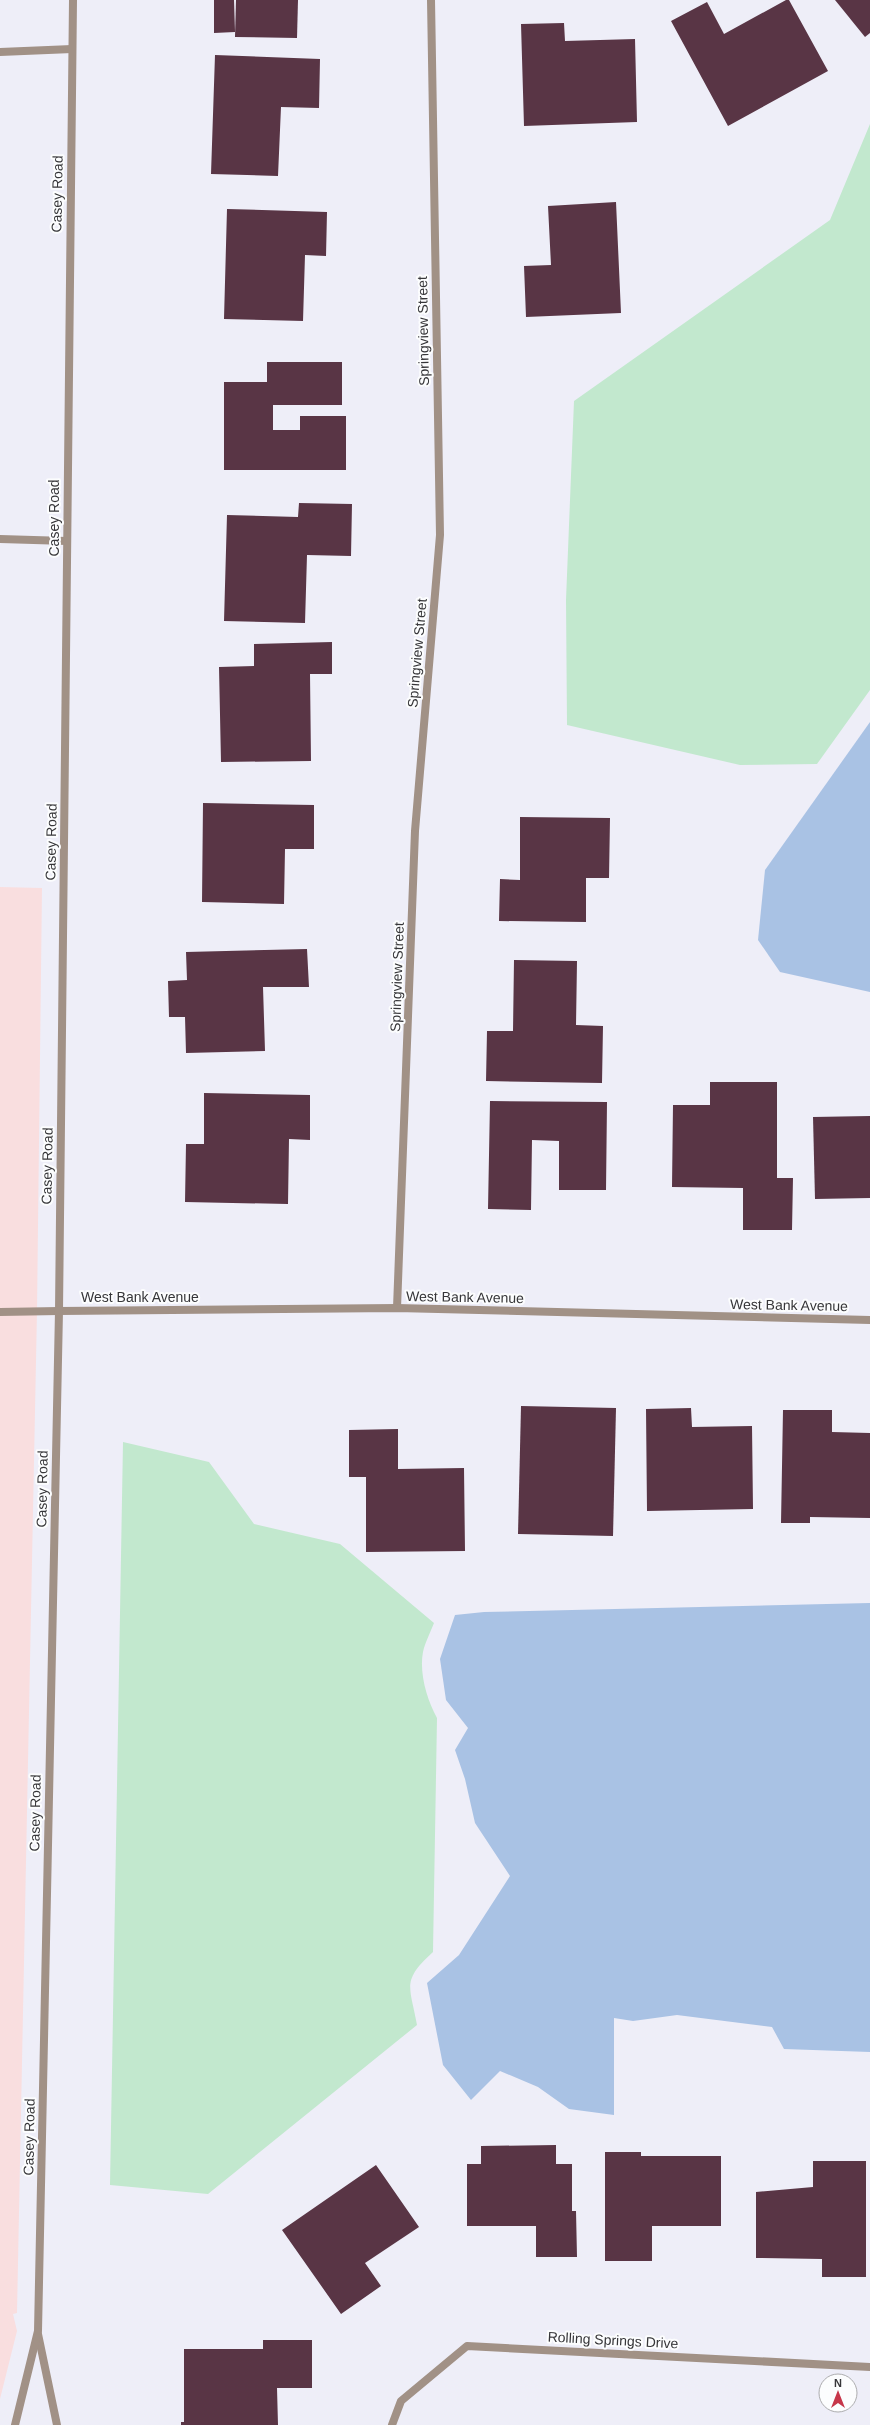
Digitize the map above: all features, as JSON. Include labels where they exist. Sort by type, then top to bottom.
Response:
[{"type":"street","name":"Casey Road","points":[[57,2425],[38,2331],[58,1311],[72,0]]},
{"type":"street","name":"Springview Street","points":[[397,1308],[415,831],[440,535],[431,0]]},
{"type":"street","points":[[0,52],[72,49]]},
{"type":"street","points":[[0,539],[67,541]]},
{"type":"street","name":"West Bank Avenue","points":[[0,1312],[397,1308],[870,1320]]},
{"type":"street","name":"Casey Road","points":[[15,2425],[38,2331]]},
{"type":"street","name":"Rolling Springs Drive","points":[[392,2425],[400,2401],[467,2346],[870,2367]]},
{"type":"shaded area","points":[[0,887],[42,888],[37,1311],[17,2313],[13,2314],[17,2331],[0,2399]]},
{"type":"green space","points":[[870,124],[870,690],[817,764],[740,765],[567,725],[566,600],[574,401],[830,220]]},
{"type":"green space","points":[[123,1442],[209,1462],[254,1524],[340,1544],[434,1623],[425,1645],[422,1660],[423,1677],[427,1695],[437,1718],[433,1952],[416,1970],[410,1985],[417,2025],[208,2194],[110,2185]]},
{"type":"water","points":[[870,722],[870,992],[780,972],[758,940],[765,870]]},
{"type":"water","points":[[870,1603],[870,2052],[784,2049],[772,2027],[677,2015],[633,2021],[614,2018],[614,2115],[569,2109],[538,2087],[500,2071],[471,2100],[443,2065],[427,1983],[459,1955],[510,1876],[475,1823],[465,1779],[455,1750],[468,1728],[446,1700],[440,1659],[455,1615],[484,1612]]},
{"type":"building","points":[[214,0],[234,0],[235,32],[214,33]]},
{"type":"building","points":[[236,0],[298,0],[297,38],[235,37]]},
{"type":"building","points":[[786,0],[789,0],[828,71],[728,126],[671,21],[707,2],[724,34]]},
{"type":"building","points":[[835,0],[870,0],[870,33],[865,37]]},
{"type":"building","points":[[564,23],[565,41],[635,39],[637,122],[524,126],[521,24]]},
{"type":"building","points":[[215,55],[320,59],[319,108],[281,107],[278,176],[211,174]]},
{"type":"building","points":[[616,202],[621,313],[526,317],[524,266],[551,265],[548,206]]},
{"type":"building","points":[[227,209],[327,212],[326,256],[305,255],[303,321],[224,319]]},
{"type":"building","points":[[267,362],[342,362],[342,405],[273,405],[273,430],[300,430],[300,416],[346,416],[346,470],[224,470],[224,382],[267,382]]},
{"type":"building","points":[[299,503],[352,504],[351,556],[307,555],[305,623],[224,621],[227,515],[298,517]]},
{"type":"building","points":[[332,642],[332,674],[310,674],[311,761],[221,762],[219,667],[254,666],[254,644]]},
{"type":"building","points":[[203,803],[314,805],[314,849],[285,849],[284,904],[202,902]]},
{"type":"building","points":[[520,817],[610,818],[609,878],[586,878],[586,922],[499,921],[500,879],[520,880]]},
{"type":"building","points":[[307,949],[309,987],[263,987],[265,1051],[186,1053],[185,1017],[169,1017],[168,981],[187,980],[186,952]]},
{"type":"building","points":[[514,960],[577,961],[576,1025],[603,1026],[602,1083],[486,1081],[487,1031],[513,1031]]},
{"type":"building","points":[[710,1082],[777,1082],[777,1178],[793,1178],[792,1230],[743,1230],[743,1188],[672,1187],[673,1105],[710,1105]]},
{"type":"building","points":[[204,1093],[310,1095],[310,1140],[289,1139],[288,1204],[185,1202],[186,1144],[204,1144]]},
{"type":"building","points":[[490,1101],[607,1102],[606,1190],[559,1190],[559,1141],[532,1140],[531,1210],[488,1209]]},
{"type":"building","points":[[870,1116],[870,1198],[815,1199],[813,1117]]},
{"type":"building","points":[[521,1406],[616,1408],[613,1536],[518,1534]]},
{"type":"building","points":[[691,1408],[692,1427],[752,1426],[753,1509],[647,1511],[646,1409]]},
{"type":"building","points":[[783,1410],[832,1410],[832,1432],[870,1433],[870,1518],[810,1517],[810,1523],[781,1523]]},
{"type":"building","points":[[398,1429],[398,1469],[464,1468],[465,1551],[366,1552],[366,1477],[349,1477],[349,1430]]},
{"type":"building","points":[[556,2145],[556,2164],[572,2164],[572,2211],[576,2211],[577,2257],[536,2257],[536,2226],[467,2226],[467,2164],[481,2164],[481,2146]]},
{"type":"building","points":[[605,2152],[641,2152],[641,2156],[721,2156],[721,2226],[652,2226],[652,2261],[605,2261]]},
{"type":"building","points":[[813,2161],[866,2161],[866,2277],[822,2277],[822,2259],[756,2258],[756,2192],[813,2187]]},
{"type":"building","points":[[376,2165],[419,2227],[365,2263],[381,2286],[341,2314],[282,2230]]},
{"type":"building","points":[[263,2340],[312,2340],[312,2388],[277,2388],[278,2425],[181,2425],[181,2422],[184,2422],[184,2349],[263,2349]]}]
